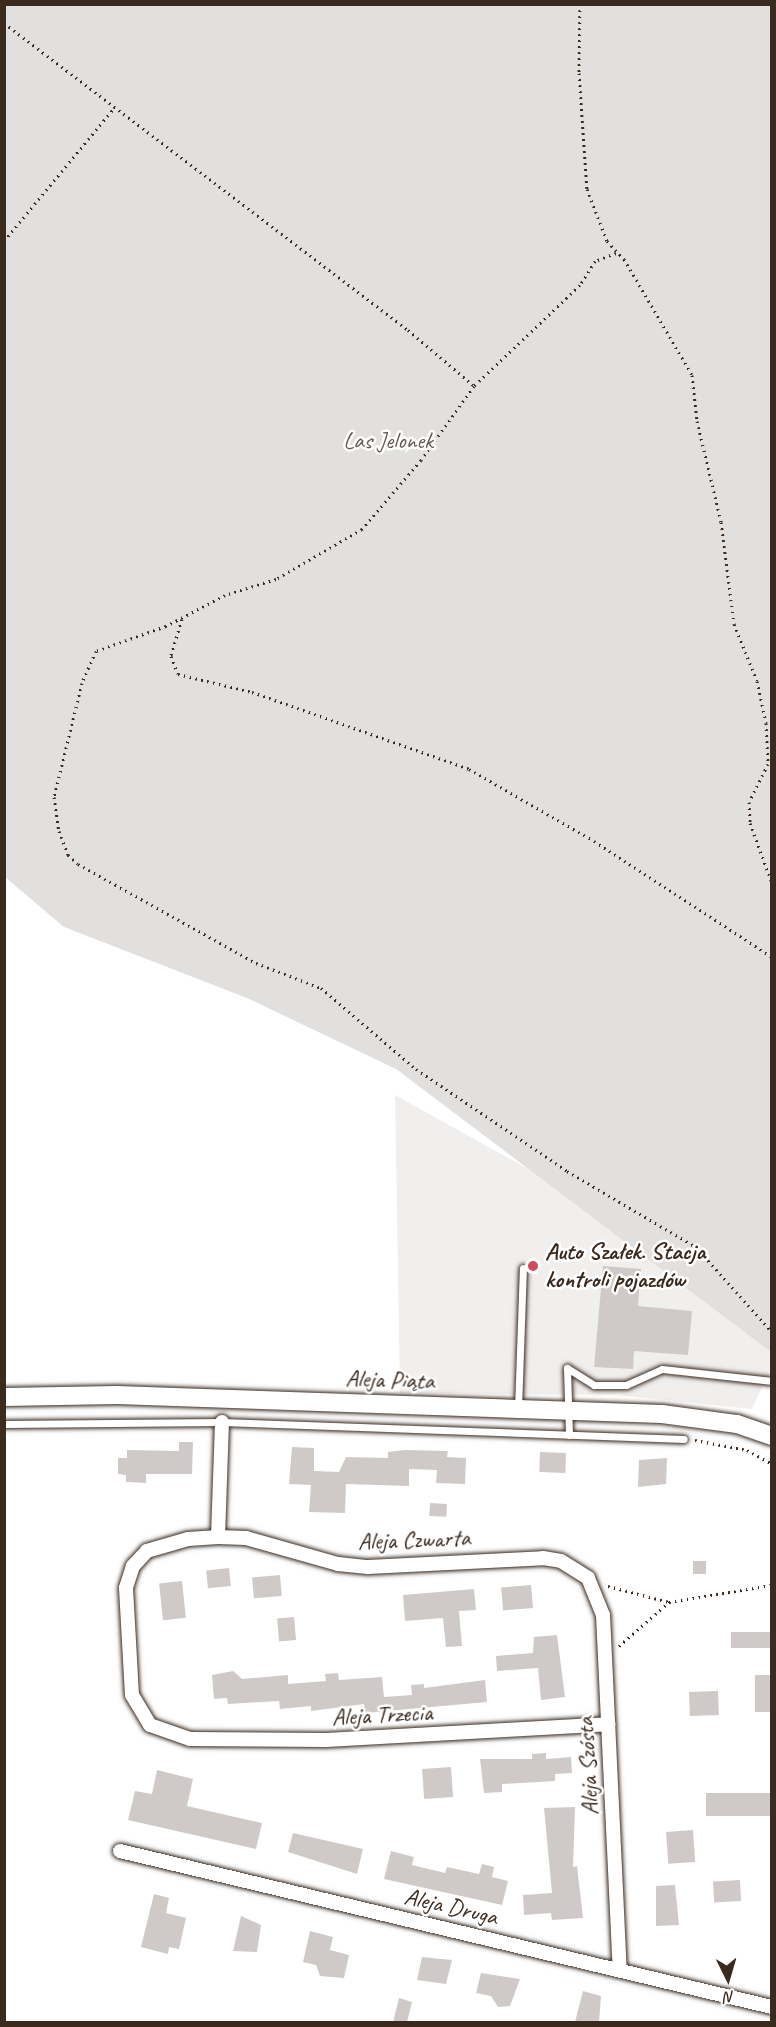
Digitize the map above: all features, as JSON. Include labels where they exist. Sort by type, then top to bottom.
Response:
[{"type":"street","name":"Aleja Piąta","points":[[4,1397],[117,1395],[662,1414],[737,1424],[771,1436]]},
{"type":"street","points":[[218,1537],[222,1422]]},
{"type":"street","name":"Aleja Czwarta","points":[[157,1731],[142,1715],[132,1695],[125,1600],[128,1577],[147,1551],[188,1539],[218,1537],[254,1540],[352,1566],[543,1558],[578,1569]]},
{"type":"street","name":"Aleja Szósta","points":[[578,1569],[601,1601],[606,1656],[620,1970]]},
{"type":"street","name":"Aleja Trzecia","points":[[157,1731],[190,1739],[326,1740],[609,1724]]},
{"type":"street","name":"Aleja Druga","points":[[120,1851],[771,2007]]},
{"type":"lane","points":[[518,1409],[523,1268]]},
{"type":"lane","points":[[569,1435],[567,1368],[594,1385],[627,1385],[662,1369],[771,1381]]},
{"type":"lane","points":[[4,1424],[222,1422],[684,1439]]},
{"type":"path","points":[[580,4],[579,73],[587,189],[595,219],[685,357],[692,375],[697,421],[721,522],[734,624],[757,681],[766,723],[768,764],[749,802],[750,824],[771,883]]},
{"type":"path","points":[[4,23],[408,330],[474,386]]},
{"type":"path","points":[[4,241],[115,107]]},
{"type":"path","points":[[616,254],[595,261],[580,285],[474,386],[421,460],[362,528],[276,579],[225,595],[183,617],[96,651],[89,660],[54,797],[68,855],[256,963],[321,988],[416,1069],[558,1165],[696,1247],[771,1332]]},
{"type":"path","points":[[183,617],[171,656],[178,674],[252,692],[469,769],[594,841],[771,957]]},
{"type":"path","points":[[684,1439],[747,1450],[771,1464]]},
{"type":"path","points":[[603,1585],[669,1602],[771,1585]]},
{"type":"path","points":[[606,1656],[646,1627],[669,1602]]},
{"type":"shaded area","name":"Auto Szałek. Stacja kontroli pojazdów","points":[[395,1095],[566,1190],[771,1341],[771,1368],[752,1409],[617,1395],[400,1393]]},
{"type":"green space","name":"Las Jelonek","points":[[4,5],[771,5],[771,1352],[396,1069],[247,998],[64,927],[5,877]]},
{"type":"building","points":[[603,1266],[641,1269],[638,1306],[692,1311],[688,1355],[634,1351],[633,1369],[594,1367]]},
{"type":"building","points":[[179,1442],[193,1442],[192,1474],[146,1474],[146,1483],[126,1482],[126,1475],[118,1474],[118,1458],[127,1458],[127,1450],[179,1451]]},
{"type":"building","points":[[292,1447],[314,1448],[314,1471],[339,1472],[346,1457],[388,1458],[388,1452],[405,1450],[448,1451],[447,1457],[466,1458],[465,1484],[436,1483],[437,1470],[409,1469],[409,1486],[346,1484],[345,1513],[309,1512],[311,1485],[289,1484]]},
{"type":"building","points":[[540,1452],[566,1453],[565,1473],[539,1472]]},
{"type":"building","points":[[667,1458],[666,1484],[638,1487],[639,1460]]},
{"type":"building","points":[[430,1503],[447,1504],[446,1517],[429,1516]]},
{"type":"building","points":[[693,1561],[706,1561],[706,1574],[693,1574]]},
{"type":"building","points":[[229,1568],[231,1586],[208,1588],[206,1570]]},
{"type":"building","points":[[280,1575],[282,1596],[254,1598],[252,1577]]},
{"type":"building","points":[[182,1581],[186,1618],[163,1620],[159,1583]]},
{"type":"building","points":[[531,1585],[533,1608],[503,1611],[501,1588]]},
{"type":"building","points":[[474,1589],[476,1610],[459,1611],[462,1646],[446,1647],[443,1618],[405,1621],[403,1595]]},
{"type":"building","points":[[294,1617],[296,1640],[279,1641],[277,1618]]},
{"type":"building","points":[[731,1632],[771,1632],[771,1648],[731,1648]]},
{"type":"building","points":[[557,1635],[565,1697],[541,1700],[538,1668],[497,1671],[496,1656],[533,1653],[534,1637]]},
{"type":"building","points":[[233,1671],[242,1679],[288,1675],[288,1684],[326,1681],[325,1674],[338,1673],[339,1680],[382,1677],[384,1697],[412,1695],[411,1685],[424,1684],[424,1688],[485,1680],[487,1702],[365,1713],[364,1704],[311,1711],[311,1706],[280,1709],[279,1701],[228,1704],[227,1698],[214,1699],[212,1675]]},
{"type":"building","points":[[755,1675],[771,1675],[771,1712],[755,1712]]},
{"type":"building","points":[[718,1691],[719,1715],[690,1716],[689,1692]]},
{"type":"building","points":[[546,1753],[546,1759],[571,1757],[572,1773],[555,1774],[555,1781],[502,1784],[502,1792],[484,1793],[480,1759],[532,1759],[532,1754]]},
{"type":"building","points":[[451,1767],[453,1797],[424,1799],[422,1769]]},
{"type":"building","points":[[157,1770],[193,1779],[187,1806],[262,1823],[256,1849],[128,1820],[135,1791],[152,1794]]},
{"type":"building","points":[[706,1793],[771,1793],[771,1816],[706,1816]]},
{"type":"building","points":[[575,1807],[573,1867],[577,1866],[583,1918],[552,1920],[551,1913],[524,1915],[523,1895],[552,1893],[544,1808]]},
{"type":"building","points":[[693,1830],[695,1862],[668,1864],[666,1832]]},
{"type":"building","points":[[293,1833],[363,1849],[357,1874],[288,1852]]},
{"type":"building","points":[[391,1851],[414,1857],[412,1865],[445,1873],[447,1867],[479,1874],[482,1864],[494,1867],[492,1877],[508,1881],[502,1905],[384,1879]]},
{"type":"building","points":[[740,1880],[741,1901],[714,1902],[713,1881]]},
{"type":"building","points":[[675,1885],[679,1925],[656,1926],[656,1886]]},
{"type":"building","points":[[154,1894],[169,1898],[166,1913],[186,1918],[179,1949],[169,1947],[168,1954],[141,1947]]},
{"type":"building","points":[[241,1916],[261,1925],[257,1952],[233,1951]]},
{"type":"building","points":[[310,1931],[333,1937],[330,1950],[349,1955],[344,1978],[320,1976],[316,1965],[303,1962]]},
{"type":"building","points":[[422,1957],[452,1960],[446,1984],[417,1980]]},
{"type":"building","points":[[481,1973],[520,1979],[510,2006],[498,2007],[491,1996],[476,1993]]},
{"type":"building","points":[[583,1991],[601,1996],[599,2022],[575,2022]]},
{"type":"building","points":[[399,1998],[412,2002],[407,2022],[393,2022]]},
{"type":"place","name":"Auto Szałek. Stacja kontroli pojazdów","points":[[533,1266]]}]
